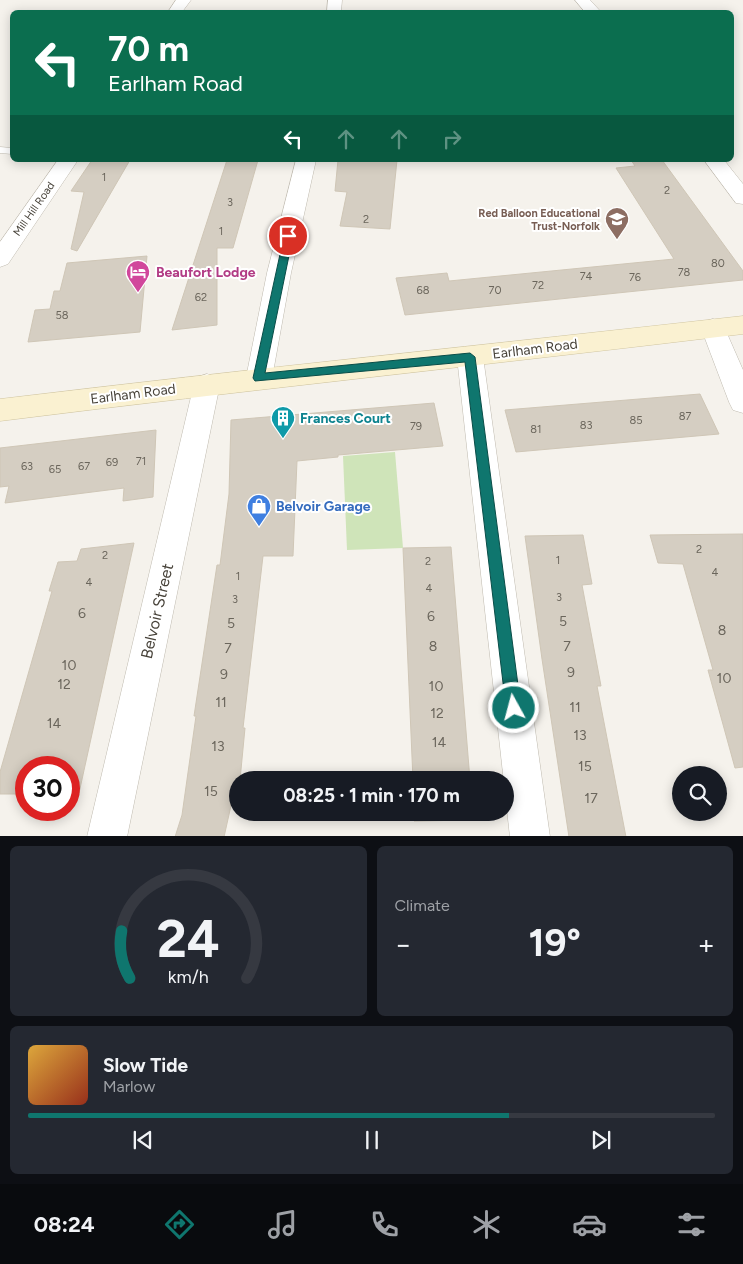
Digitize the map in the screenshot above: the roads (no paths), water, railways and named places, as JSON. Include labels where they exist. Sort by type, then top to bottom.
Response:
[{"type":"main road","name":"Earlham Road","points":[[0,410],[259,378],[470,357],[743,325]]},
{"type":"street","points":[[582,0],[591,10]]},
{"type":"street","name":"Mill Hill Road","points":[[0,259],[67,162]]},
{"type":"street","points":[[259,378],[279,273],[306,162]]},
{"type":"street","points":[[716,162],[743,198]]},
{"type":"street","points":[[713,328],[743,402]]},
{"type":"street","points":[[470,357],[530,836]]},
{"type":"street","name":"Belvoir Street","points":[[107,836],[207,384]]},
{"type":"place","name":"Red Balloon Educational Trust-Norfolk","points":[[617,240]]},
{"type":"place","name":"Beaufort Lodge","points":[[138,293]]},
{"type":"place","name":"Frances Court","points":[[283,439]]},
{"type":"place","name":"Belvoir Garage","points":[[259,527]]}]
